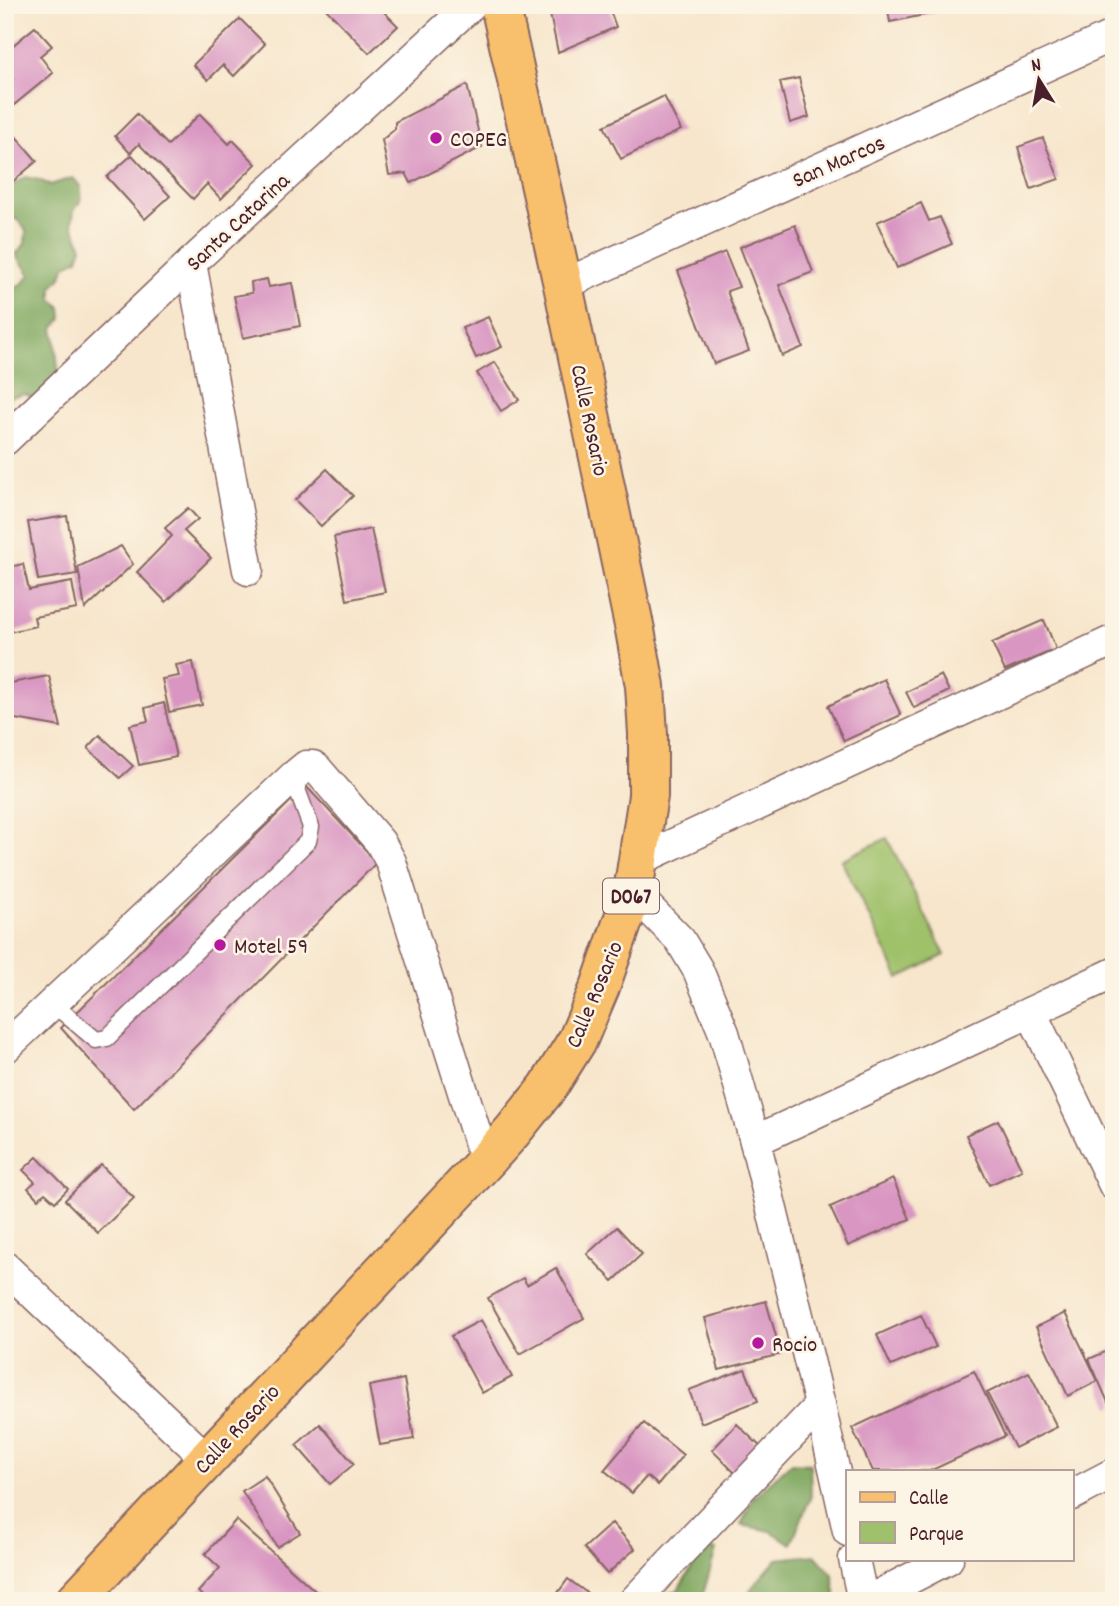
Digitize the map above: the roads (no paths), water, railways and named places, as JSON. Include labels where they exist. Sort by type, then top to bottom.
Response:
[{"type":"main road","name":"Calle Rosario","points":[[75,1601],[485,1162],[548,1087],[578,1039],[600,987],[636,876],[648,796],[649,734],[645,686],[563,285],[500,5]]},
{"type":"street","name":"Santa Catarina","points":[[5,440],[191,263],[471,5]]},
{"type":"street","name":"San Marcos","points":[[563,285],[1114,35]]},
{"type":"street","points":[[191,263],[248,570]]},
{"type":"street","points":[[846,1522],[755,1141],[724,1032],[698,970],[636,876],[1114,640]]},
{"type":"street","points":[[5,1048],[295,775],[306,766],[313,766],[380,842],[391,862],[485,1162]]},
{"type":"street","points":[[755,1141],[1114,973]]},
{"type":"street","points":[[1031,1012],[1114,1185]]},
{"type":"street","points":[[5,1267],[207,1459]]},
{"type":"street","points":[[634,1601],[820,1405]]},
{"type":"street","points":[[1074,1494],[1114,1473]]},
{"type":"street","points":[[854,1560],[865,1601],[946,1560]]},
{"type":"lane","points":[[52,1003],[96,1040],[107,1038],[309,841],[311,827],[298,792],[295,775]]},
{"type":"place","name":"COPEG","points":[[436,138]]},
{"type":"place","name":"Motel 59","points":[[220,945]]},
{"type":"place","name":"Rocio","points":[[758,1343]]}]
